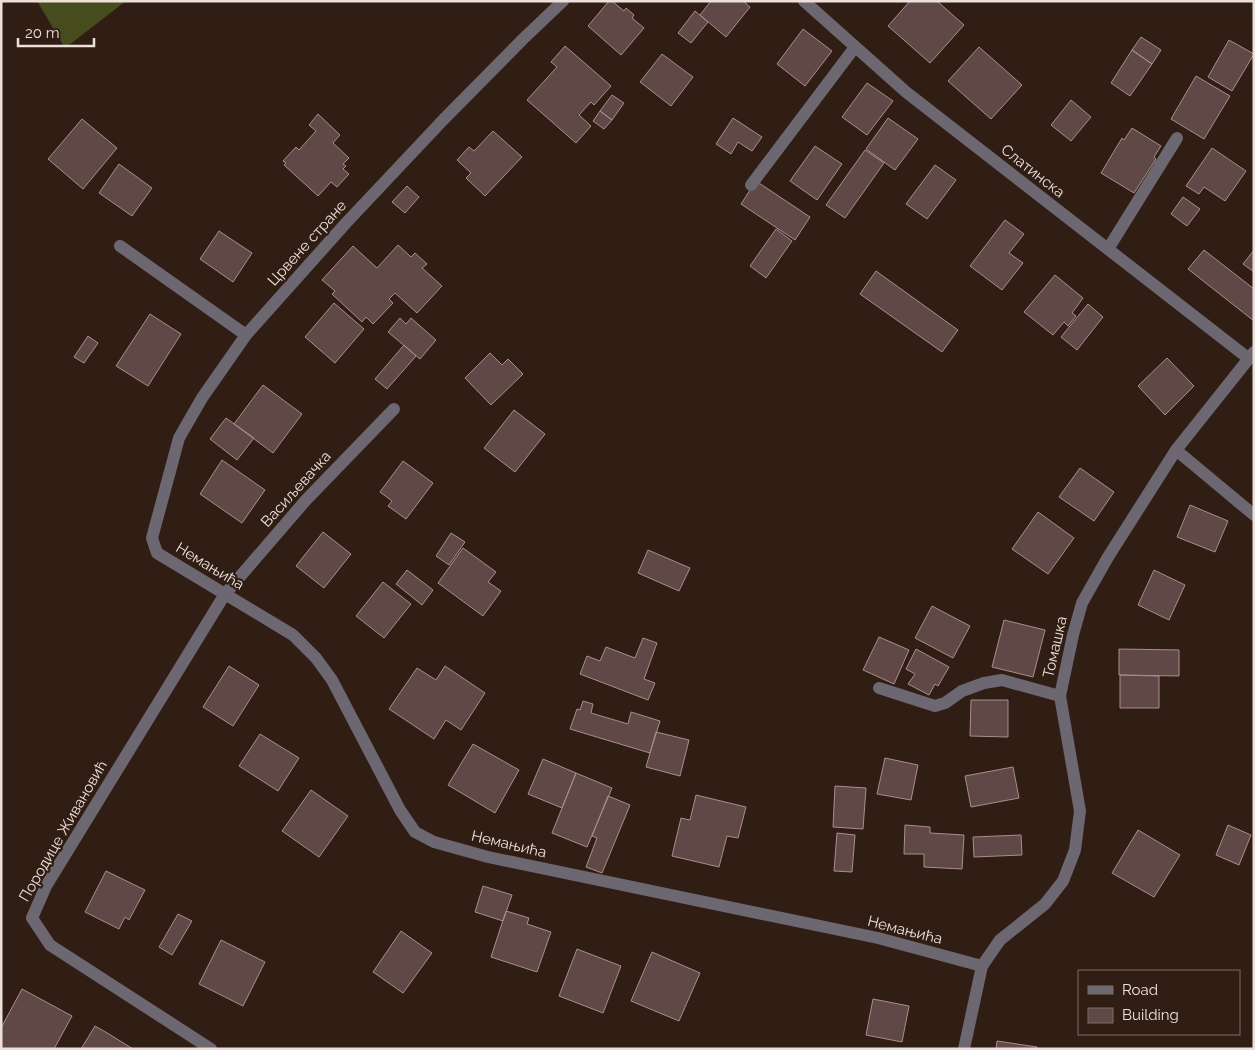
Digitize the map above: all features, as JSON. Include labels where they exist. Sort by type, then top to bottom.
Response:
[{"type":"street","name":"Црвене стране","points":[[157,553],[152,538],[179,438],[202,398],[246,335],[346,223],[444,119],[563,1]]},
{"type":"street","name":"Слатинска","points":[[804,1],[906,92],[1108,249],[1251,355]]},
{"type":"street","points":[[751,185],[855,47]]},
{"type":"street","points":[[1108,249],[1177,138]]},
{"type":"street","points":[[120,246],[246,335]]},
{"type":"street","name":"Томашка","points":[[982,966],[1000,940],[1045,904],[1063,881],[1075,850],[1080,811],[1060,696],[1082,603],[1108,557],[1176,450],[1251,355]]},
{"type":"street","name":"Васиљевачка","points":[[224,594],[306,500],[394,409]]},
{"type":"street","points":[[1176,450],[1254,515]]},
{"type":"street","name":"Немањића","points":[[157,553],[293,634],[316,658],[332,680],[400,810],[415,832],[434,842],[488,857],[878,938],[982,966]]},
{"type":"street","name":"Породице Живановић","points":[[211,1049],[50,945],[32,918],[46,886],[224,594]]},
{"type":"street","points":[[879,688],[935,706],[945,703],[962,691],[1002,680],[1060,696]]},
{"type":"street","points":[[964,1049],[982,966]]},
{"type":"green space","points":[[37,1],[126,1],[65,48]]},
{"type":"building","points":[[609,1],[612,1],[624,11],[626,8],[634,15],[632,18],[644,28],[621,55],[588,26]]},
{"type":"building","points":[[711,1],[743,1],[750,7],[726,37],[700,15]]},
{"type":"building","points":[[910,1],[937,1],[964,25],[930,63],[888,26]]},
{"type":"building","points":[[695,11],[708,22],[691,43],[678,33]]},
{"type":"building","points":[[803,29],[832,51],[805,86],[777,64]]},
{"type":"building","points":[[1141,37],[1161,50],[1152,64],[1132,50]]},
{"type":"building","points":[[1229,40],[1254,54],[1232,91],[1208,77]]},
{"type":"building","points":[[565,46],[611,86],[594,105],[591,102],[579,115],[591,126],[576,143],[527,100],[557,67],[551,62]]},
{"type":"building","points":[[979,47],[1022,85],[991,119],[948,81]]},
{"type":"building","points":[[1132,50],[1152,64],[1130,96],[1111,83]]},
{"type":"building","points":[[662,54],[693,77],[671,106],[640,82]]},
{"type":"building","points":[[1196,76],[1230,96],[1204,139],[1171,119]]},
{"type":"building","points":[[867,83],[893,101],[867,135],[842,117]]},
{"type":"building","points":[[612,95],[624,103],[612,120],[600,111]]},
{"type":"building","points":[[1071,100],[1091,117],[1071,141],[1051,125]]},
{"type":"building","points":[[600,111],[612,120],[604,129],[593,121]]},
{"type":"building","points":[[318,114],[340,135],[333,143],[349,158],[343,164],[346,166],[343,169],[349,174],[337,187],[331,182],[318,196],[284,165],[286,163],[283,161],[296,147],[299,150],[316,131],[309,125]]},
{"type":"building","points":[[733,118],[762,137],[752,151],[738,142],[731,154],[716,144]]},
{"type":"building","points":[[888,118],[918,139],[895,170],[866,149]]},
{"type":"building","points":[[82,119],[117,148],[83,189],[48,159]]},
{"type":"building","points":[[1132,128],[1161,146],[1154,157],[1156,159],[1134,193],[1101,173],[1122,138],[1124,140]]},
{"type":"building","points":[[493,131],[522,157],[485,196],[466,178],[471,173],[457,160],[469,147],[474,151]]},
{"type":"building","points":[[815,146],[842,164],[817,200],[790,181]]},
{"type":"building","points":[[1212,148],[1246,171],[1225,201],[1204,187],[1199,194],[1186,186]]},
{"type":"building","points":[[865,150],[884,163],[845,218],[826,205]]},
{"type":"building","points":[[119,164],[152,188],[132,216],[99,193]]},
{"type":"building","points":[[935,165],[956,180],[927,219],[906,204]]},
{"type":"building","points":[[756,181],[810,217],[795,240],[741,204]]},
{"type":"building","points":[[407,186],[419,197],[405,213],[392,202]]},
{"type":"building","points":[[1183,197],[1200,209],[1187,226],[1171,214]]},
{"type":"building","points":[[1005,220],[1024,234],[1009,253],[1023,263],[1002,290],[970,266]]},
{"type":"building","points":[[776,229],[792,241],[766,278],[750,266]]},
{"type":"building","points":[[219,231],[252,253],[233,282],[200,259]]},
{"type":"building","points":[[398,245],[411,257],[415,253],[427,264],[422,268],[442,286],[417,313],[395,293],[389,299],[393,303],[373,324],[366,317],[362,322],[332,294],[335,291],[322,280],[353,246],[377,268]]},
{"type":"building","points":[[1204,250],[1254,289],[1254,321],[1188,269]]},
{"type":"building","points":[[1254,250],[1254,272],[1243,264]]},
{"type":"building","points":[[876,271],[958,330],[942,352],[860,294]]},
{"type":"building","points":[[1055,275],[1083,298],[1072,313],[1076,316],[1068,326],[1064,322],[1053,335],[1024,312]]},
{"type":"building","points":[[334,303],[364,329],[335,363],[305,337]]},
{"type":"building","points":[[1088,304],[1103,317],[1077,350],[1061,337]]},
{"type":"building","points":[[150,314],[181,334],[148,386],[116,366]]},
{"type":"building","points":[[400,318],[406,324],[411,318],[436,340],[420,359],[388,332]]},
{"type":"building","points":[[88,336],[98,343],[84,363],[74,357]]},
{"type":"building","points":[[404,345],[416,356],[387,389],[375,379]]},
{"type":"building","points":[[490,353],[502,365],[508,359],[523,374],[491,405],[465,378]]},
{"type":"building","points":[[1167,358],[1194,386],[1165,415],[1138,386]]},
{"type":"building","points":[[263,385],[302,414],[273,453],[234,424]]},
{"type":"building","points":[[514,410],[545,434],[515,472],[484,448]]},
{"type":"building","points":[[226,418],[254,438],[237,460],[210,439]]},
{"type":"building","points":[[222,460],[265,490],[242,523],[200,494]]},
{"type":"building","points":[[403,461],[433,483],[406,519],[388,506],[392,501],[380,492]]},
{"type":"building","points":[[1080,468],[1114,492],[1094,521],[1059,497]]},
{"type":"building","points":[[1190,505],[1228,521],[1215,552],[1177,537]]},
{"type":"building","points":[[1038,512],[1074,538],[1048,574],[1012,549]]},
{"type":"building","points":[[323,532],[351,554],[324,588],[296,566]]},
{"type":"building","points":[[451,533],[465,542],[449,565],[436,556]]},
{"type":"building","points":[[463,548],[496,572],[488,582],[501,591],[483,616],[438,583]]},
{"type":"building","points":[[648,550],[690,568],[679,591],[638,573]]},
{"type":"building","points":[[407,570],[433,590],[422,605],[396,584]]},
{"type":"building","points":[[1154,570],[1185,585],[1169,620],[1138,605]]},
{"type":"building","points":[[383,582],[411,604],[384,638],[356,616]]},
{"type":"building","points":[[932,606],[970,626],[953,658],[915,638]]},
{"type":"building","points":[[1004,620],[1045,630],[1033,677],[992,667]]},
{"type":"building","points":[[879,637],[909,650],[894,684],[863,670]]},
{"type":"building","points":[[643,638],[657,643],[644,679],[655,683],[648,700],[580,674],[587,656],[600,661],[606,647],[635,658]]},
{"type":"building","points":[[916,649],[949,667],[938,686],[935,684],[929,695],[908,684],[915,674],[906,669]]},
{"type":"building","points":[[1119,649],[1179,650],[1179,676],[1119,675]]},
{"type":"building","points":[[229,666],[259,685],[233,726],[203,707]]},
{"type":"building","points":[[445,666],[485,693],[461,730],[446,720],[434,739],[389,709],[417,668],[436,680]]},
{"type":"building","points":[[1120,675],[1159,676],[1159,708],[1120,708]]},
{"type":"building","points":[[971,700],[1008,700],[1008,737],[970,736]]},
{"type":"building","points":[[583,701],[593,704],[591,713],[628,724],[631,712],[660,721],[650,753],[570,729],[577,709],[580,710]]},
{"type":"building","points":[[656,732],[689,740],[680,776],[646,767]]},
{"type":"building","points":[[260,734],[299,758],[278,791],[239,766]]},
{"type":"building","points":[[473,744],[519,770],[495,813],[448,785]]},
{"type":"building","points":[[885,758],[918,765],[911,800],[877,794]]},
{"type":"building","points":[[543,759],[576,773],[562,808],[528,794]]},
{"type":"building","points":[[1013,767],[1019,798],[971,807],[965,776]]},
{"type":"building","points":[[576,773],[612,788],[587,847],[552,833]]},
{"type":"building","points":[[835,786],[866,788],[863,829],[833,827]]},
{"type":"building","points":[[311,790],[348,816],[319,857],[282,831]]},
{"type":"building","points":[[696,795],[746,807],[738,838],[727,836],[719,867],[672,856],[681,818],[690,820]]},
{"type":"building","points":[[608,796],[630,805],[602,873],[586,867],[597,838],[592,836]]},
{"type":"building","points":[[905,825],[930,827],[930,833],[964,835],[962,869],[924,867],[924,854],[904,854]]},
{"type":"building","points":[[1228,825],[1251,835],[1239,865],[1216,855]]},
{"type":"building","points":[[1138,830],[1180,855],[1154,897],[1112,873]]},
{"type":"building","points":[[837,833],[855,835],[852,872],[834,871]]},
{"type":"building","points":[[1021,835],[1022,855],[974,857],[973,837]]},
{"type":"building","points":[[106,871],[145,890],[129,920],[125,917],[119,929],[85,912]]},
{"type":"building","points":[[483,886],[512,895],[503,921],[475,912]]},
{"type":"building","points":[[506,911],[529,918],[527,924],[551,932],[537,972],[491,957]]},
{"type":"building","points":[[178,914],[192,921],[172,955],[159,947]]},
{"type":"building","points":[[401,931],[432,953],[403,993],[373,972]]},
{"type":"building","points":[[221,940],[265,962],[243,1006],[199,984]]},
{"type":"building","points":[[577,949],[621,966],[603,1013],[559,996]]},
{"type":"building","points":[[652,952],[700,973],[679,1021],[631,1001]]},
{"type":"building","points":[[22,989],[72,1016],[54,1049],[1,1049],[1,1028]]},
{"type":"building","points":[[873,999],[909,1006],[902,1042],[866,1035]]},
{"type":"building","points":[[95,1026],[109,1034],[133,1049],[81,1049]]},
{"type":"building","points":[[997,1041],[1037,1047],[1037,1049],[996,1049]]}]
